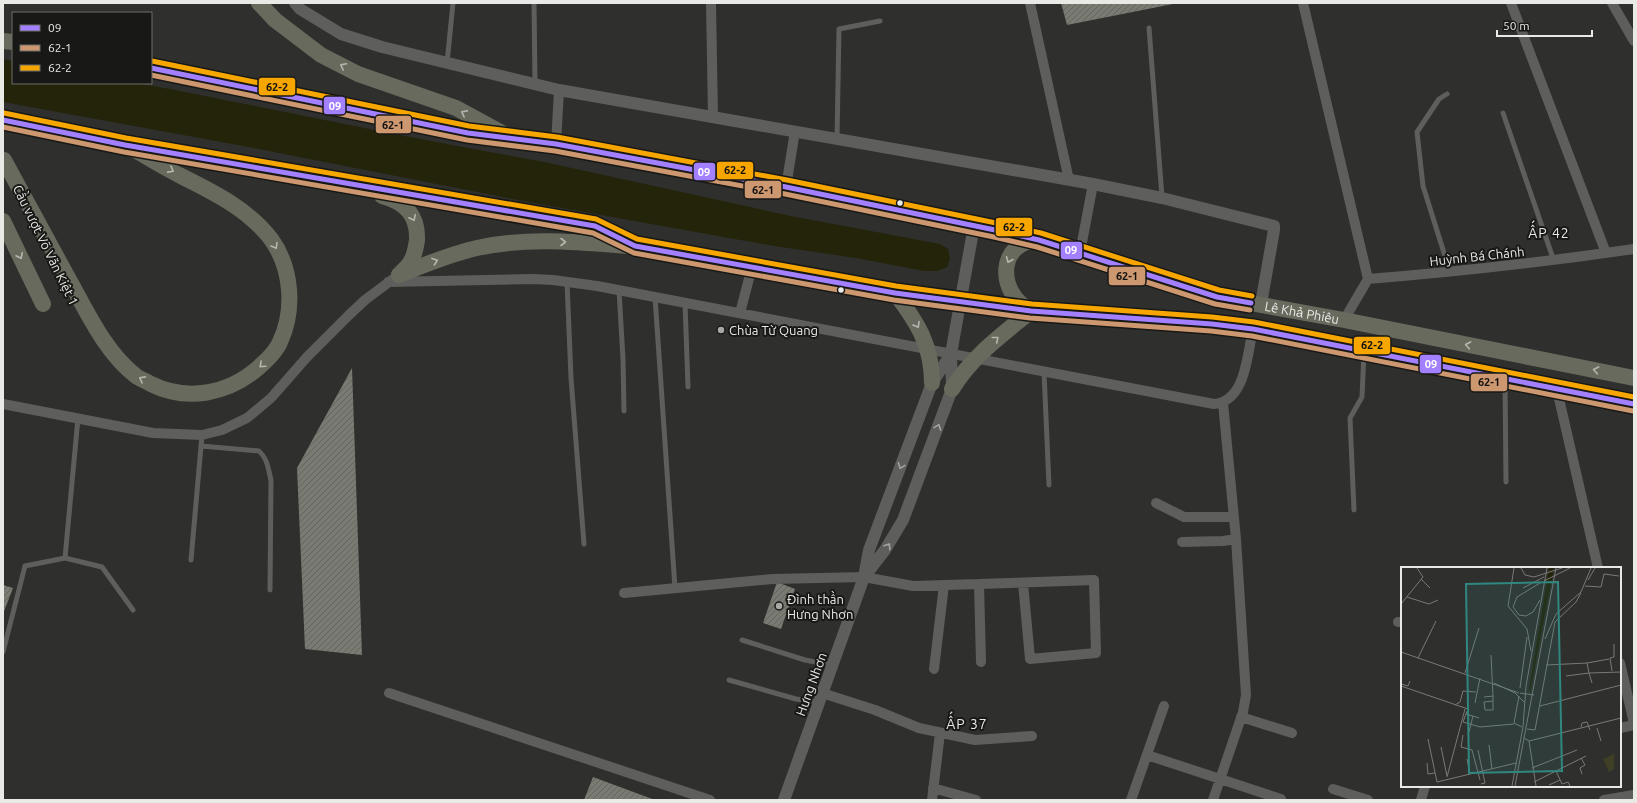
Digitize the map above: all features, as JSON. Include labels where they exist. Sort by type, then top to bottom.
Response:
[{"type":"highway","points":[[258,3],[275,20],[321,55],[358,74],[456,108],[511,137]]},
{"type":"highway","name":"Lê Khả Phiêu","points":[[152,68],[468,132],[556,144],[786,187],[974,226],[1039,240],[1217,297],[1344,320],[1634,378]]},
{"type":"highway","name":"Lê Khả Phiêu","points":[[3,120],[125,145],[595,226],[635,246],[895,293],[1031,311],[1212,324],[1253,330],[1634,404]]},
{"type":"highway","points":[[3,159],[83,312],[120,361],[137,377],[164,390],[184,394],[206,394],[229,387],[249,376],[266,362],[280,343],[287,320],[291,297],[282,257],[271,239],[252,220],[227,200],[125,145]]},
{"type":"highway","points":[[343,183],[391,198],[413,215],[417,229],[416,245],[412,261],[393,278]]},
{"type":"highway","points":[[3,221],[43,304]]},
{"type":"highway","points":[[952,390],[974,359],[1031,311],[1017,301],[1011,294],[1008,288],[1006,273],[1009,258],[1018,246],[1024,242],[1039,240]]},
{"type":"highway","points":[[393,278],[440,259],[477,248],[518,241],[577,242],[635,246]]},
{"type":"highway","points":[[895,293],[915,320],[921,332],[928,350],[932,370],[932,383]]},
{"type":"street","points":[[295,3],[300,9],[341,34],[382,47],[559,90],[1093,184],[1162,198],[1274,226],[1261,304]]},
{"type":"street","points":[[711,3],[713,117]]},
{"type":"street","points":[[1030,3],[1069,180]]},
{"type":"street","points":[[1303,3],[1368,279],[1344,320]]},
{"type":"street","points":[[1511,3],[1606,253]]},
{"type":"street","points":[[1612,3],[1634,41]]},
{"type":"street","points":[[556,144],[559,90]]},
{"type":"street","points":[[786,187],[795,131]]},
{"type":"street","points":[[1080,253],[1093,184]]},
{"type":"street","name":"Hưng Nhơn","points":[[864,577],[885,550],[903,520],[952,390],[951,354],[962,302],[974,226]]},
{"type":"street","name":"Huỳnh Bá Chánh","points":[[1368,279],[1450,272],[1634,249]]},
{"type":"street","points":[[740,313],[752,267]]},
{"type":"street","points":[[3,404],[153,433],[202,435],[222,430],[247,418],[271,398],[349,315],[393,278],[512,279],[567,282],[619,290],[1209,404],[1224,403],[1231,398],[1239,387],[1253,330]]},
{"type":"street","name":"Hưng Nhơn","points":[[784,800],[864,577],[869,550],[932,383],[951,354]]},
{"type":"street","points":[[1557,390],[1598,567]]},
{"type":"street","points":[[1213,800],[1241,718],[1246,695],[1236,538],[1224,403]]},
{"type":"street","points":[[1156,503],[1184,517],[1234,517]]},
{"type":"street","points":[[1182,542],[1222,541],[1236,538]]},
{"type":"street","points":[[624,593],[773,579],[864,577],[913,586],[1094,580],[1096,653],[1030,659],[1023,583]]},
{"type":"street","points":[[979,584],[981,662]]},
{"type":"street","points":[[934,668],[944,585]]},
{"type":"street","points":[[1621,666],[1627,687],[1634,724],[1621,728]]},
{"type":"street","points":[[389,693],[710,800]]},
{"type":"street","points":[[821,698],[875,710],[920,728],[975,740],[1032,736]]},
{"type":"street","points":[[1131,800],[1164,706]]},
{"type":"street","points":[[1241,718],[1292,733]]},
{"type":"street","points":[[932,800],[940,733]]},
{"type":"street","points":[[1147,755],[1281,799]]},
{"type":"street","points":[[1421,800],[1425,787]]},
{"type":"street","points":[[933,788],[976,800]]},
{"type":"street","points":[[1333,789],[1368,800]]},
{"type":"street","points":[[1604,800],[1634,795]]},
{"type":"lane","points":[[447,63],[453,3]]},
{"type":"lane","points":[[534,3],[535,84]]},
{"type":"lane","points":[[837,139],[839,29],[880,21]]},
{"type":"lane","points":[[1149,28],[1162,198]]},
{"type":"lane","points":[[1447,94],[1439,99],[1417,132],[1423,186],[1450,272]]},
{"type":"lane","points":[[1503,113],[1554,260]]},
{"type":"lane","points":[[567,282],[571,378],[584,544]]},
{"type":"lane","points":[[619,290],[624,411]]},
{"type":"lane","points":[[656,297],[675,588]]},
{"type":"lane","points":[[685,303],[688,387]]},
{"type":"lane","points":[[1354,510],[1350,418],[1362,398],[1364,351]]},
{"type":"lane","points":[[1044,372],[1049,485]]},
{"type":"lane","points":[[1505,379],[1506,482]]},
{"type":"lane","points":[[65,558],[78,418]]},
{"type":"lane","points":[[191,560],[202,435]]},
{"type":"lane","points":[[201,446],[259,451],[267,463],[271,488],[270,590]]},
{"type":"lane","points":[[3,652],[25,566],[65,558],[102,567],[133,610]]},
{"type":"lane","points":[[742,640],[805,660],[832,665]]},
{"type":"lane","points":[[729,680],[796,699],[821,698]]},
{"type":"shaded area","points":[[3,59],[12,61],[12,84],[142,84],[170,89],[399,135],[544,162],[791,216],[940,244],[948,249],[950,259],[947,267],[937,271],[924,271],[512,199],[254,148],[3,102]]},
{"type":"building","points":[[1061,3],[1173,3],[1173,4],[1067,25]]},
{"type":"building","points":[[352,368],[362,655],[305,649],[297,468]]},
{"type":"building","name":"Đình thần Hưng Nhơn","points":[[777,582],[795,589],[781,629],[763,623]]},
{"type":"building","points":[[3,585],[13,588],[3,614]]},
{"type":"building","points":[[593,777],[655,800],[584,800]]},
{"type":"transit line","name":"62-2","points":[[152,61],[469,126],[557,137],[787,180],[996,223],[1041,233],[1219,290],[1252,296]]},
{"type":"transit line","name":"09","points":[[152,68],[468,133],[556,144],[786,187],[995,230],[1039,240],[1217,297],[1251,303]]},
{"type":"transit line","name":"62-1","points":[[152,75],[467,140],[555,151],[785,194],[994,237],[1037,247],[1215,304],[1250,310]]},
{"type":"transit line","name":"62-2","points":[[4,113],[126,138],[596,219],[637,239],[896,286],[1032,304],[1212,317],[1254,322],[1634,397]]},
{"type":"transit line","name":"09","points":[[3,120],[125,145],[595,226],[635,246],[895,293],[1031,311],[1212,324],[1253,329],[1634,404]]},
{"type":"transit line","name":"62-1","points":[[3,127],[124,152],[593,233],[634,253],[894,300],[1030,318],[1211,331],[1252,336],[1633,411]]},
{"type":"place","name":"Chùa Từ Quang","points":[[721,330]]},
{"type":"place","name":"Đình thần Hưng Nhơn","points":[[779,606]]},
{"type":"district","name":"ẤP 42","points":[[1549,233]]},
{"type":"district","name":"ẤP 37","points":[[967,724]]}]
